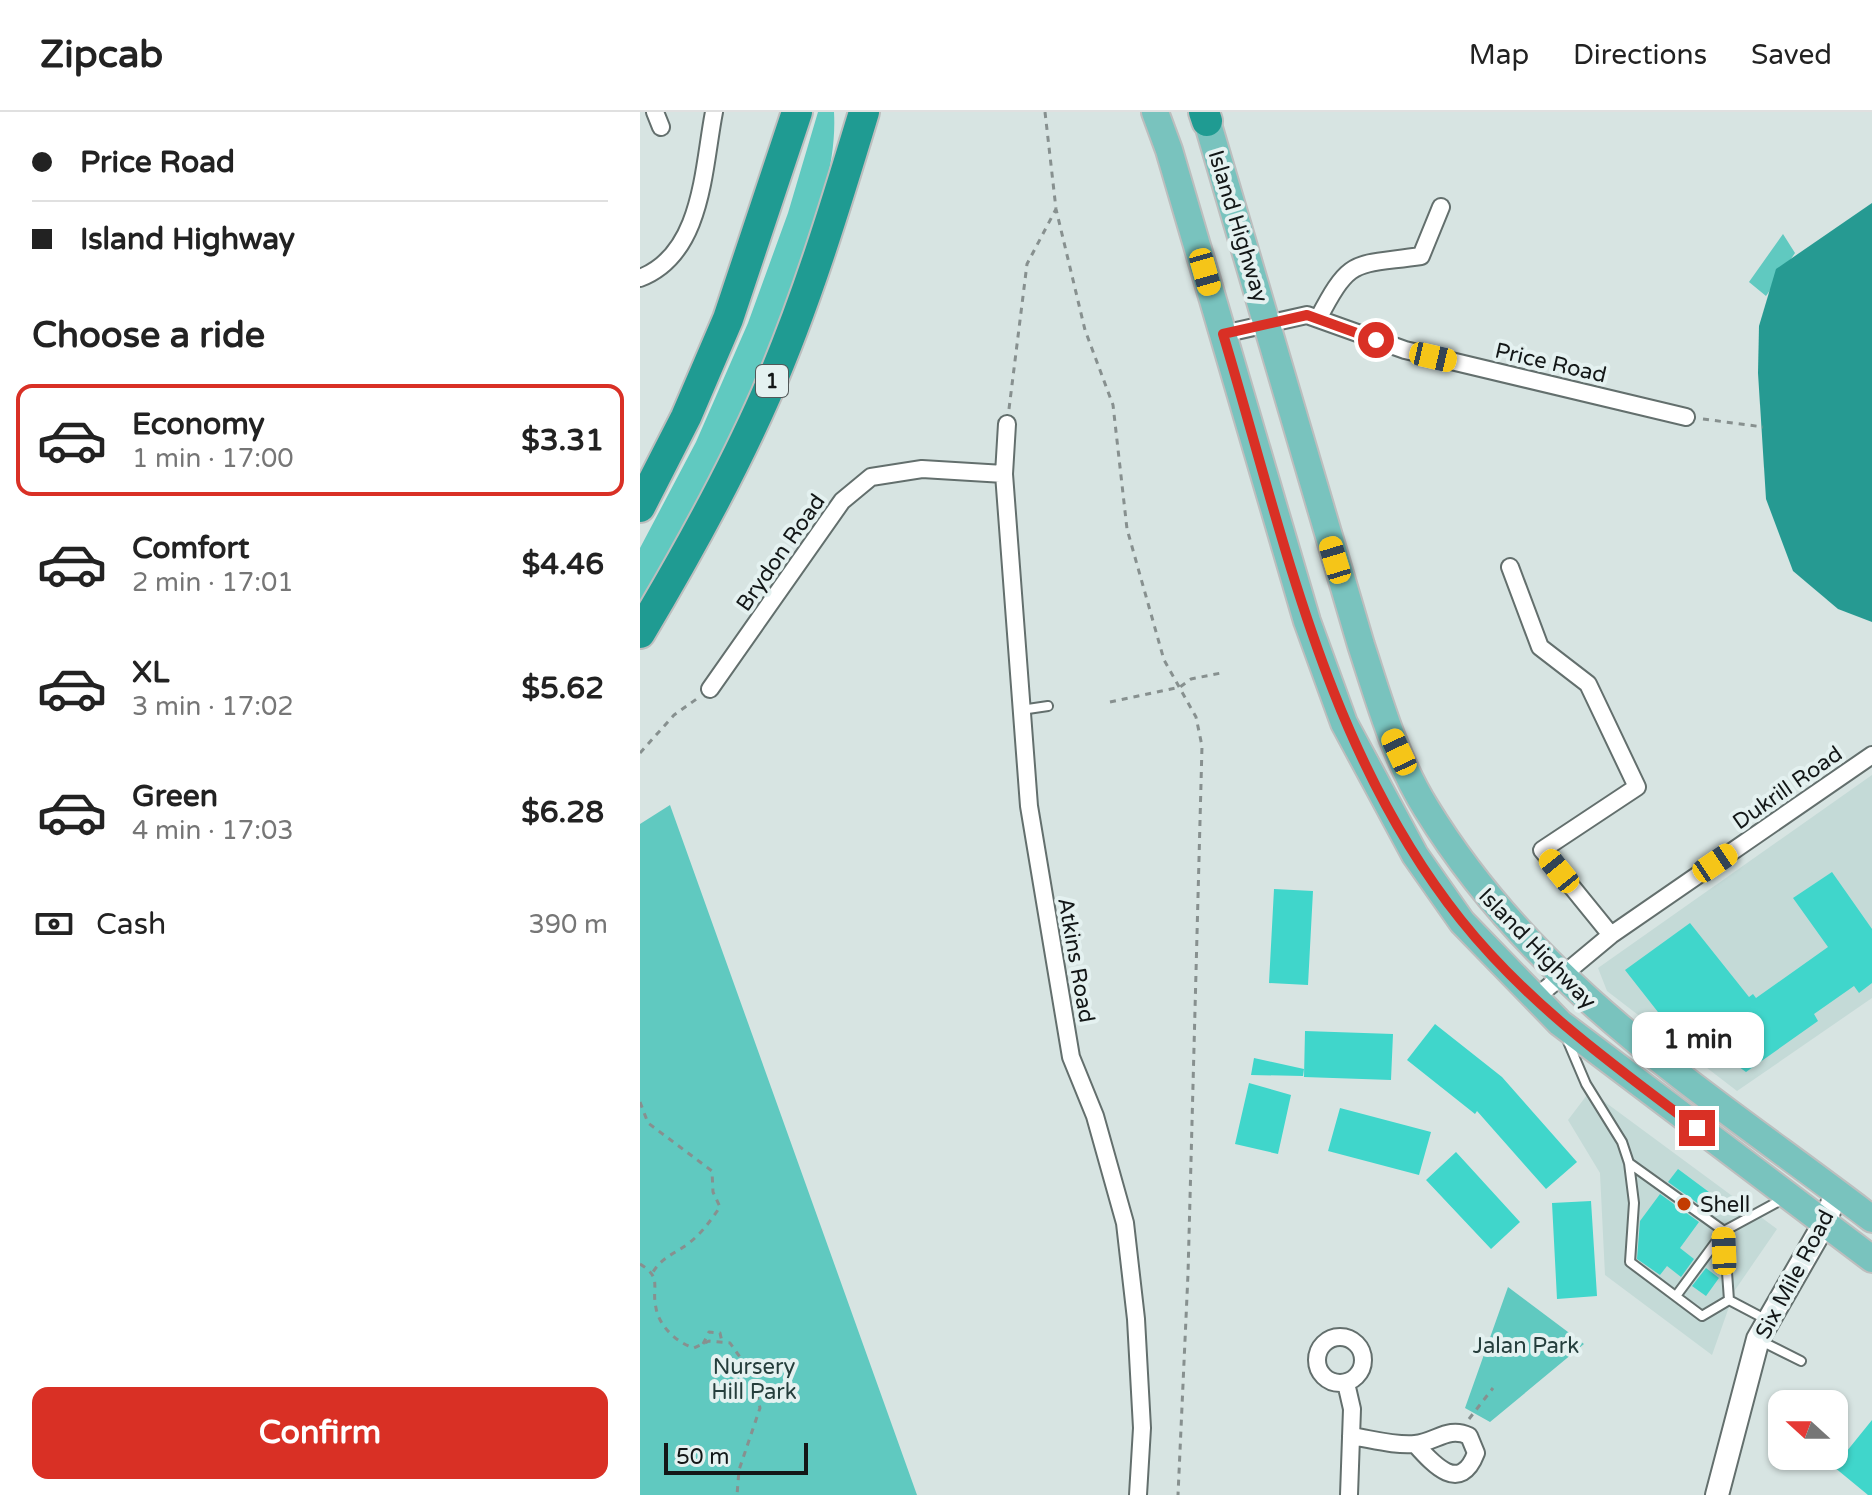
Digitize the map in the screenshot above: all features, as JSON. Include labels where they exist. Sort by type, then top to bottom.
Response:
[{"type":"highway","points":[[640,507],[686,417],[728,319],[797,112]]},
{"type":"highway","name":"1","points":[[640,633],[718,493],[766,396],[807,291],[864,112]]},
{"type":"main road","name":"Island Highway","points":[[1155,112],[1307,621],[1344,723],[1379,794],[1440,894],[1534,999],[1560,1023],[1872,1259]]},
{"type":"main road","name":"Island Highway","points":[[1205,114],[1269,322],[1319,511],[1387,725],[1424,805],[1478,885],[1560,976],[1611,1021],[1872,1219]]},
{"type":"main road","name":"Six Mile Road","points":[[1717,1495],[1763,1329],[1824,1224],[1836,1194]]},
{"type":"street","points":[[640,278],[667,261],[693,220],[714,112]]},
{"type":"street","points":[[1318,319],[1339,279],[1354,266],[1421,256],[1441,207]]},
{"type":"street","name":"Price Road","points":[[1223,334],[1307,315],[1405,350],[1686,417]]},
{"type":"street","name":"Atkins Road","points":[[1007,424],[1004,474],[1029,806],[1071,1057],[1095,1116],[1125,1223],[1140,1381],[1138,1495]]},
{"type":"street","name":"Brydon Road","points":[[710,689],[842,501],[871,477],[922,469],[1004,474]]},
{"type":"street","points":[[1510,567],[1540,647],[1588,684],[1637,787],[1542,850],[1611,935]]},
{"type":"street","name":"Dukrill Road","points":[[1534,999],[1611,935],[1872,755]]},
{"type":"street","points":[[1346,1383],[1352,1409],[1349,1495]]},
{"type":"street","points":[[1351,1436],[1415,1444],[1447,1432],[1463,1433],[1474,1443],[1476,1453],[1472,1465],[1462,1474],[1449,1474],[1434,1466],[1415,1444]]},
{"type":"lane","points":[[1020,711],[1048,706]]},
{"type":"lane","points":[[1560,1023],[1586,1084],[1622,1142],[1629,1163],[1634,1203],[1630,1262],[1702,1316],[1729,1300]]},
{"type":"lane","points":[[1629,1163],[1724,1231]]},
{"type":"lane","points":[[1676,1296],[1724,1231],[1788,1197]]},
{"type":"lane","points":[[1724,1231],[1729,1300],[1801,1361]]},
{"type":"path","points":[[1045,112],[1056,209],[1085,330],[1113,405],[1127,529],[1164,660],[1196,717],[1202,746],[1188,1274],[1178,1495]]},
{"type":"path","points":[[1007,424],[1027,264],[1056,209]]},
{"type":"path","points":[[1712,419],[1763,427]]},
{"type":"path","points":[[1110,702],[1180,687],[1191,679],[1221,673]]},
{"type":"path","points":[[640,753],[674,715],[710,689]]},
{"type":"path","points":[[640,1102],[648,1123],[712,1171],[713,1192],[720,1207],[707,1226],[688,1244],[662,1258],[653,1272]]},
{"type":"path","points":[[640,1264],[653,1272],[659,1285],[656,1309],[673,1338],[694,1348],[722,1342],[737,1350],[752,1374],[760,1408],[739,1470],[737,1495]]},
{"type":"path","points":[[703,1344],[709,1332],[720,1333],[722,1342]]},
{"type":"path","points":[[1463,1433],[1473,1412],[1493,1388]]},
{"type":"shaded area","points":[[1872,203],[1872,622],[1838,609],[1793,571],[1766,499],[1758,373],[1759,326],[1776,269]]},
{"type":"shaded area","points":[[1872,775],[1872,998],[1737,1091],[1607,991],[1598,968]]},
{"type":"shaded area","points":[[1590,1091],[1777,1229],[1735,1290],[1712,1355],[1605,1275],[1600,1173],[1568,1120]]},
{"type":"green space","points":[[818,112],[834,112],[832,152],[824,190],[800,266],[766,354],[728,439],[640,604],[640,548],[696,442],[748,323],[788,213]]},
{"type":"green space","points":[[1783,234],[1795,253],[1766,296],[1749,282]]},
{"type":"green space","name":"Nursery Hill Park","points":[[670,805],[917,1495],[640,1495],[640,824]]},
{"type":"green space","name":"Jalan Park","points":[[1508,1287],[1584,1344],[1490,1422],[1465,1408]]},
{"type":"building","points":[[1832,872],[1872,929],[1872,983],[1859,993],[1854,986],[1814,1014],[1818,1021],[1746,1072],[1685,1028],[1676,1035],[1625,970],[1690,923],[1749,997],[1753,994],[1756,998],[1828,947],[1793,898]]},
{"type":"building","points":[[1274,889],[1313,891],[1308,985],[1269,983]]},
{"type":"building","points":[[1435,1024],[1502,1077],[1577,1162],[1546,1189],[1477,1111],[1475,1114],[1407,1060]]},
{"type":"building","points":[[1305,1031],[1393,1034],[1391,1080],[1304,1077]]},
{"type":"building","points":[[1254,1058],[1304,1069],[1303,1076],[1251,1075]]},
{"type":"building","points":[[1249,1083],[1291,1095],[1278,1154],[1235,1144]]},
{"type":"building","points":[[1340,1108],[1431,1132],[1419,1175],[1328,1151]]},
{"type":"building","points":[[1456,1152],[1520,1222],[1491,1249],[1426,1180]]},
{"type":"building","points":[[1678,1169],[1717,1198],[1707,1210],[1668,1182]]},
{"type":"building","points":[[1660,1194],[1699,1222],[1680,1248],[1694,1259],[1681,1277],[1667,1266],[1660,1275],[1637,1259],[1640,1221]]},
{"type":"building","points":[[1591,1201],[1597,1296],[1557,1299],[1552,1203]]},
{"type":"building","points":[[1706,1268],[1719,1278],[1706,1296],[1692,1286]]},
{"type":"building","points":[[1872,1420],[1872,1495],[1838,1470],[1848,1470],[1848,1450]]},
{"type":"place","name":"Shell","points":[[1684,1204]]},
{"type":"route","points":[[1376,340],[1307,315],[1223,334],[1307,621],[1344,723],[1379,794],[1415,855],[1462,922],[1496,961],[1560,1023],[1697,1128]]}]
